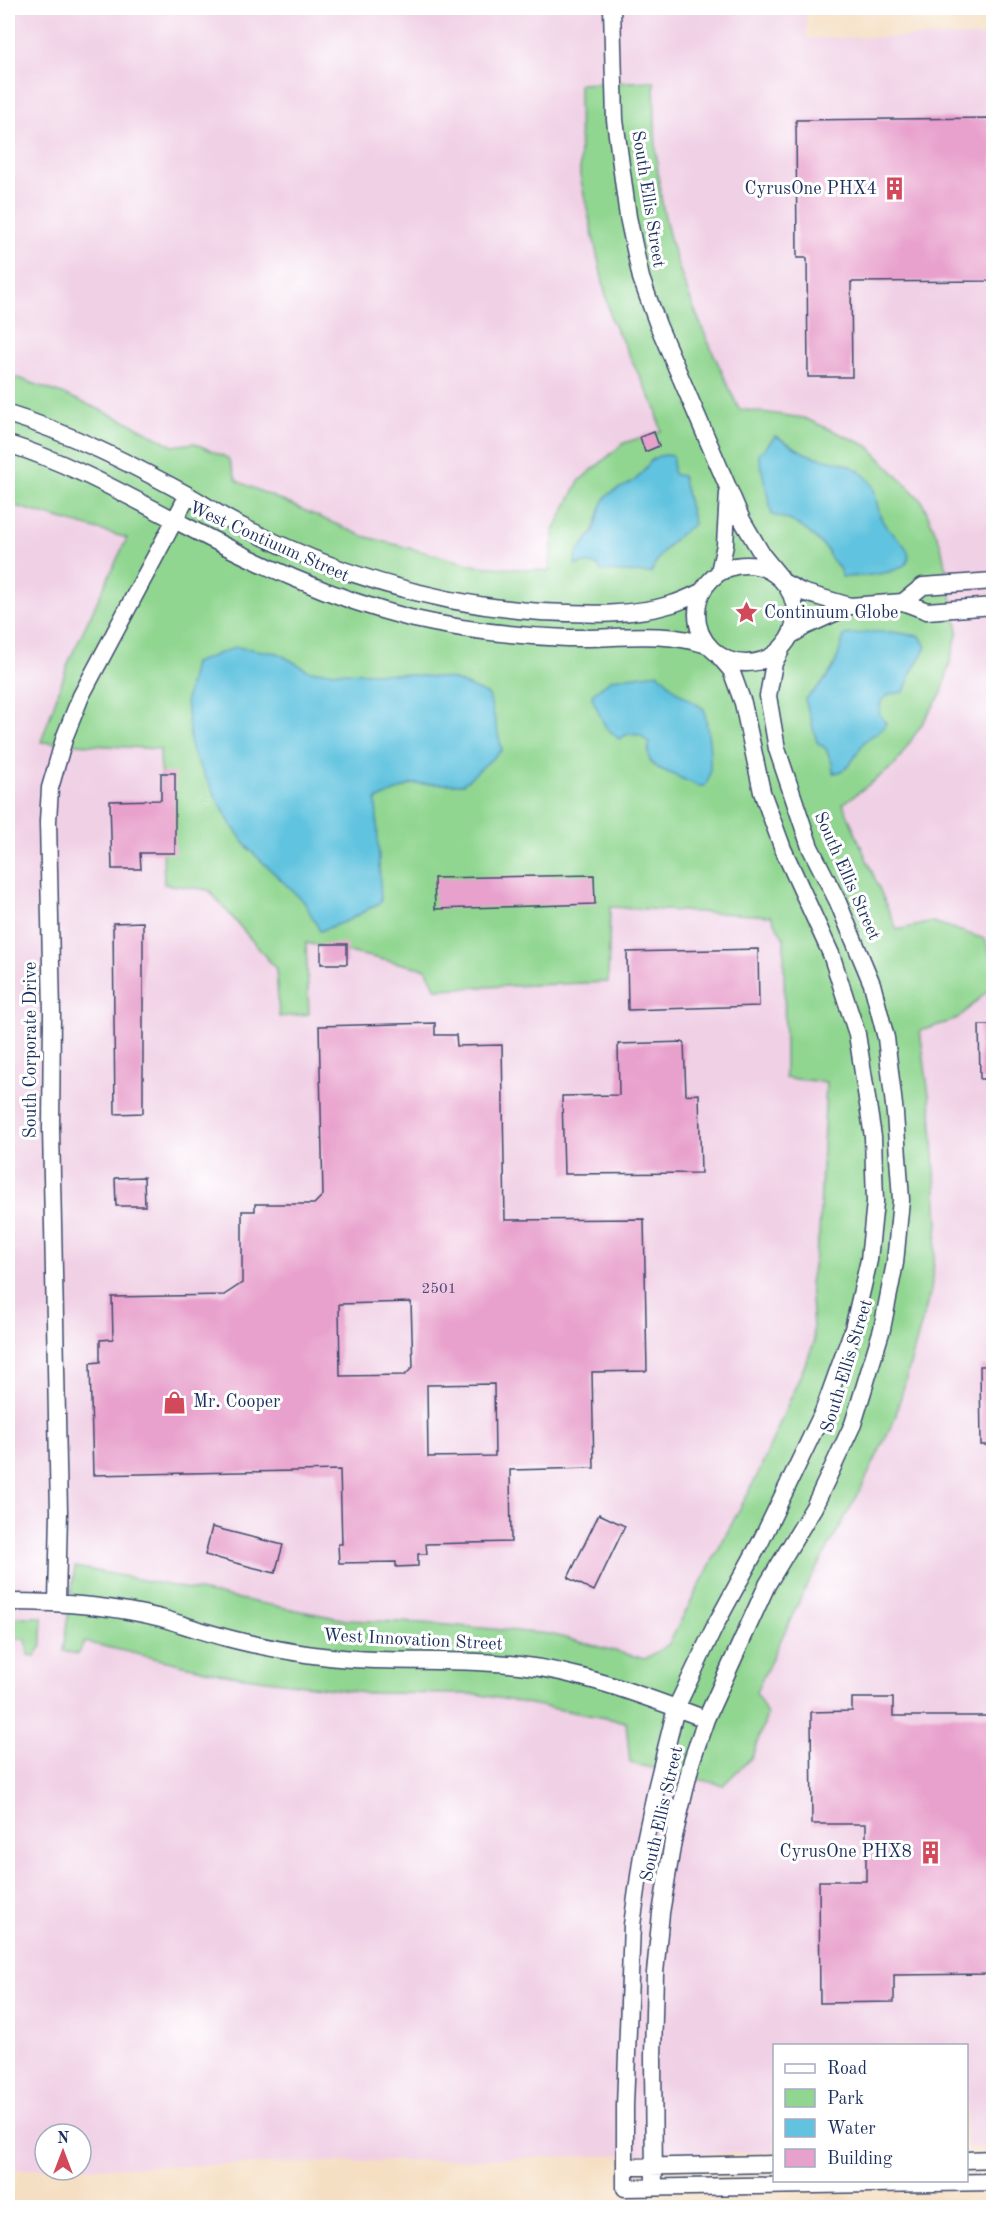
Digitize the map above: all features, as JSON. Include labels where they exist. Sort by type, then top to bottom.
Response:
[{"type":"street","name":"South Ellis Street","points":[[612,8],[615,120],[628,217],[641,278],[658,325],[742,520],[763,556],[782,580]]},
{"type":"street","name":"West Contiuum Street","points":[[8,414],[70,437],[188,495],[235,523],[299,553],[383,583],[460,602],[519,610],[599,614],[661,607],[701,592]]},
{"type":"street","name":"West Contiuum Street","points":[[8,444],[79,471],[225,546],[328,593],[410,618],[486,632],[568,638],[678,638],[713,650]]},
{"type":"street","name":"South Ellis Street","points":[[719,572],[724,545],[728,489]]},
{"type":"street","name":"South Corporate Drive","points":[[57,1602],[59,1512],[51,1130],[52,1014],[48,821],[50,788],[64,736],[81,696],[188,495]]},
{"type":"street","points":[[850,606],[806,626],[767,659],[751,663],[735,662],[713,650],[700,633],[697,619],[697,605],[701,592],[709,580],[719,572],[734,566],[750,564],[766,568],[802,592],[850,606],[903,603],[927,611],[993,606]]},
{"type":"street","points":[[782,580],[792,595],[796,609],[795,623],[786,643]]},
{"type":"street","points":[[903,603],[923,586],[993,581]]},
{"type":"street","name":"South Ellis Street","points":[[713,650],[731,670],[743,703],[762,792],[779,839],[831,954],[857,1034],[873,1137],[875,1202],[869,1260],[853,1329],[823,1412],[761,1542],[717,1622],[676,1708],[644,1847],[632,1925],[627,2013],[625,2188],[654,2188],[654,1997],[661,1913],[673,1840],[692,1760],[706,1719],[767,1585],[814,1507],[853,1424],[882,1329],[895,1263],[901,1200],[895,1114],[886,1038],[872,984],[837,900],[810,847],[777,749],[768,696],[774,663],[786,643]]},
{"type":"street","name":"West Innovation Street","points":[[8,1602],[57,1602],[107,1608],[160,1618],[262,1647],[319,1656],[357,1660],[470,1661],[559,1671],[706,1719]]},
{"type":"street","points":[[968,2160],[993,2159]]},
{"type":"street","points":[[625,2167],[773,2164]]},
{"type":"street","points":[[654,2188],[993,2182]]},
{"type":"shaded area","points":[[8,8],[806,8],[807,38],[993,36],[993,2147],[968,2148],[968,2044],[773,2044],[773,2152],[93,2168],[93,2122],[33,2122],[33,2169],[8,2170]]},
{"type":"green space","points":[[654,81],[658,170],[662,205],[672,246],[698,317],[739,409],[804,418],[868,446],[922,501],[941,545],[958,631],[942,693],[895,765],[843,804],[897,930],[933,922],[985,939],[993,963],[993,986],[957,1019],[920,1031],[931,1109],[938,1223],[931,1290],[895,1418],[861,1489],[806,1587],[756,1692],[767,1715],[752,1757],[723,1785],[630,1763],[626,1722],[476,1694],[364,1693],[223,1674],[85,1642],[77,1654],[63,1651],[75,1567],[347,1620],[424,1623],[550,1634],[645,1659],[668,1645],[759,1472],[814,1343],[810,1283],[819,1234],[826,1082],[785,1078],[784,939],[771,916],[610,907],[608,982],[436,989],[426,969],[306,943],[309,1014],[279,1017],[276,969],[209,890],[164,884],[160,749],[41,742],[69,661],[127,538],[8,504],[8,376],[73,398],[130,423],[173,446],[194,443],[228,458],[237,481],[363,536],[477,566],[549,571],[554,530],[579,481],[624,443],[661,431],[656,409],[611,319],[580,176],[579,84]]},
{"type":"green space","points":[[8,1617],[42,1617],[42,1646],[35,1656],[28,1655],[26,1639],[8,1639]]},
{"type":"water","points":[[775,436],[807,454],[853,467],[866,477],[874,489],[884,524],[906,548],[909,557],[905,564],[886,573],[842,577],[839,568],[828,554],[829,552],[817,540],[796,524],[772,515],[758,453],[764,450]]},
{"type":"water","points":[[673,456],[673,472],[682,476],[694,524],[669,545],[651,573],[601,571],[597,565],[582,563],[576,566],[577,553],[592,534],[601,505],[607,496],[635,480],[655,458]]},
{"type":"water","points":[[873,632],[920,636],[926,647],[911,673],[904,692],[890,694],[881,701],[879,714],[886,723],[884,727],[865,742],[846,768],[833,773],[832,763],[826,749],[817,742],[805,699],[831,671],[844,635]]},
{"type":"water","points":[[236,647],[278,653],[309,671],[402,674],[452,679],[489,695],[502,750],[463,784],[412,784],[376,800],[381,902],[349,920],[320,931],[304,902],[249,849],[230,823],[191,750],[186,700],[194,663]]},
{"type":"water","points":[[659,673],[676,691],[704,709],[710,761],[710,771],[705,786],[698,786],[656,767],[649,756],[649,743],[640,735],[628,734],[619,739],[605,726],[592,698],[593,693],[612,679]]},
{"type":"building","name":"CyrusOne PHX4","points":[[993,118],[993,281],[851,282],[852,377],[808,377],[807,258],[797,258],[796,120]]},
{"type":"building","points":[[654,432],[659,446],[645,452],[640,437]]},
{"type":"building","points":[[161,773],[175,773],[175,853],[140,853],[141,869],[112,869],[110,801],[161,800]]},
{"type":"building","points":[[594,875],[595,904],[435,909],[434,878]]},
{"type":"building","points":[[143,922],[143,1113],[115,1114],[113,923]]},
{"type":"building","points":[[321,944],[347,944],[347,964],[321,964]]},
{"type":"building","points":[[758,949],[759,1006],[628,1010],[627,952]]},
{"type":"building","points":[[435,1023],[435,1035],[456,1035],[457,1046],[502,1045],[505,1220],[644,1219],[647,1371],[592,1372],[594,1468],[510,1470],[511,1542],[426,1544],[427,1554],[418,1554],[418,1566],[396,1567],[396,1562],[339,1563],[338,1544],[342,1544],[340,1470],[93,1475],[90,1363],[100,1362],[100,1340],[113,1339],[112,1297],[224,1295],[242,1283],[242,1211],[255,1211],[255,1204],[314,1204],[323,1195],[319,1026]],"holes":[[[411,1302],[413,1367],[405,1375],[340,1376],[339,1304]],[[494,1384],[495,1456],[428,1457],[427,1385]]]},
{"type":"building","points":[[979,1025],[993,1025],[993,1079],[980,1079]]},
{"type":"building","points":[[684,1042],[686,1095],[699,1094],[701,1173],[564,1174],[562,1096],[619,1095],[618,1044]]},
{"type":"building","points":[[144,1177],[145,1206],[116,1206],[115,1178]]},
{"type":"building","points":[[980,1366],[993,1366],[993,1445],[981,1445]]},
{"type":"building","points":[[599,1514],[625,1526],[594,1591],[568,1578]]},
{"type":"building","points":[[212,1527],[283,1545],[275,1573],[205,1555]]},
{"type":"building","name":"CyrusOne PHX8","points":[[852,1698],[893,1698],[893,1716],[993,1716],[993,1974],[894,1975],[894,2002],[820,2003],[819,1881],[866,1881],[866,1824],[812,1824],[811,1712],[852,1711]]},
{"type":"place","name":"CyrusOne PHX4","points":[[895,189]]},
{"type":"place","name":"Continuum Globe","points":[[746,613]]},
{"type":"place","name":"Mr. Cooper","points":[[175,1402]]},
{"type":"place","name":"CyrusOne PHX8","points":[[930,1852]]}]
